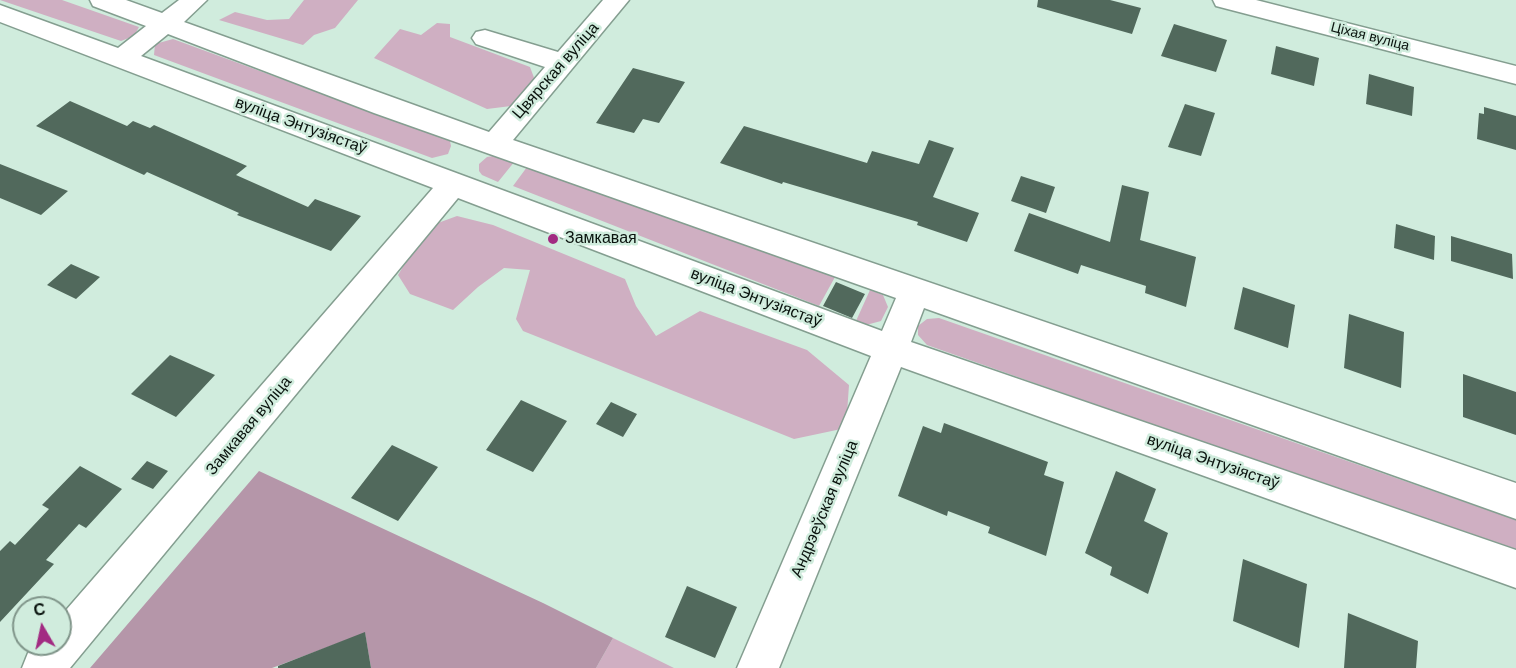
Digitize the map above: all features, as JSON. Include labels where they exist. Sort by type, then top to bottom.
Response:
[{"type":"street","points":[[102,0],[384,106],[1516,501]]},
{"type":"street","points":[[121,59],[195,0]]},
{"type":"street","name":"Цвярская вуліца","points":[[446,180],[484,139],[563,63],[617,0]]},
{"type":"street","name":"Ціхая вуліца","points":[[1225,0],[1516,75]]},
{"type":"street","name":"вуліца Энтузіястаў","points":[[0,13],[893,350],[1516,569]]},
{"type":"street","points":[[485,38],[563,63]]},
{"type":"street","name":"Замкавая вуліца","points":[[43,668],[446,180]]},
{"type":"street","name":"Андрэеўская вуліца","points":[[758,668],[893,350],[915,292]]},
{"type":"shaded area","points":[[0,0],[62,0],[139,27],[134,36],[121,41]]},
{"type":"shaded area","points":[[304,0],[358,0],[335,28],[314,35],[303,45],[219,20],[235,12],[267,20],[289,19]]},
{"type":"shaded area","points":[[437,23],[450,24],[450,37],[530,67],[536,83],[511,106],[487,109],[374,58],[400,29],[421,35]]},
{"type":"shaded area","points":[[173,39],[450,141],[448,154],[432,158],[154,55],[155,44]]},
{"type":"shaded area","points":[[499,155],[515,161],[498,182],[482,175],[479,171],[479,164],[487,157]]},
{"type":"shaded area","points":[[527,167],[835,277],[819,306],[513,186]]},
{"type":"shaded area","points":[[457,216],[493,225],[625,279],[636,306],[656,336],[700,311],[807,350],[849,385],[846,428],[794,439],[523,331],[516,319],[530,270],[504,268],[478,287],[453,310],[410,294],[398,275],[427,227]]},
{"type":"shaded area","points":[[870,290],[883,295],[888,307],[881,321],[866,325],[856,321]]},
{"type":"shaded area","points":[[939,318],[1516,520],[1516,553],[927,345],[918,335],[918,326],[927,319]]},
{"type":"shaded area","points":[[259,471],[613,638],[596,668],[371,668],[365,633],[272,668],[90,668]]},
{"type":"shaded area","points":[[613,638],[674,668],[596,668]]},
{"type":"building","points":[[1038,0],[1110,0],[1141,8],[1132,34],[1037,7]]},
{"type":"building","points":[[1174,24],[1227,40],[1216,72],[1161,56]]},
{"type":"building","points":[[1276,46],[1319,58],[1314,86],[1271,74]]},
{"type":"building","points":[[633,68],[685,82],[659,123],[643,119],[634,133],[596,123]]},
{"type":"building","points":[[1369,74],[1414,87],[1412,116],[1366,104]]},
{"type":"building","points":[[70,101],[127,126],[133,121],[150,128],[154,125],[247,166],[236,175],[308,207],[315,199],[361,216],[331,251],[237,215],[239,213],[147,172],[144,175],[36,126]]},
{"type":"building","points":[[1185,104],[1215,113],[1201,156],[1168,147]]},
{"type":"building","points":[[1484,107],[1516,116],[1516,150],[1477,139],[1479,113],[1484,114]]},
{"type":"building","points":[[744,126],[867,163],[872,151],[919,164],[929,140],[954,148],[933,197],[979,213],[967,242],[917,225],[918,222],[783,182],[782,184],[720,163]]},
{"type":"building","points":[[0,164],[68,191],[41,215],[0,198]]},
{"type":"building","points":[[1021,176],[1055,187],[1046,213],[1011,201]]},
{"type":"building","points":[[1122,185],[1149,192],[1140,240],[1196,257],[1186,307],[1145,293],[1146,286],[1081,265],[1078,274],[1014,251],[1029,213],[1110,242]]},
{"type":"building","points":[[1396,224],[1435,236],[1434,260],[1394,248]]},
{"type":"building","points":[[1451,236],[1512,254],[1513,279],[1451,261]]},
{"type":"building","points":[[71,264],[100,277],[76,299],[47,285]]},
{"type":"building","points":[[836,282],[865,294],[852,318],[823,306]]},
{"type":"building","points":[[1243,287],[1295,305],[1288,348],[1234,329]]},
{"type":"building","points":[[1349,314],[1404,332],[1401,388],[1344,368]]},
{"type":"building","points":[[170,355],[215,375],[176,417],[131,394]]},
{"type":"building","points":[[1463,374],[1516,392],[1516,435],[1463,417]]},
{"type":"building","points":[[521,400],[567,421],[533,472],[486,450]]},
{"type":"building","points":[[611,402],[637,414],[623,437],[596,424]]},
{"type":"building","points":[[944,423],[1048,462],[1044,475],[1064,482],[1046,556],[988,533],[990,527],[948,511],[947,516],[898,496],[923,426],[941,433]]},
{"type":"building","points":[[392,445],[438,467],[398,521],[351,498]]},
{"type":"building","points":[[147,461],[168,471],[153,489],[131,479]]},
{"type":"building","points":[[80,466],[122,489],[86,528],[79,524],[46,560],[54,564],[24,596],[12,596],[12,609],[0,622],[0,551],[10,541],[15,545],[49,509],[42,505]]},
{"type":"building","points":[[1116,471],[1156,489],[1144,521],[1168,533],[1148,594],[1110,575],[1112,567],[1085,553]]},
{"type":"building","points":[[1243,559],[1307,584],[1299,648],[1233,621]]},
{"type":"building","points":[[687,586],[737,607],[715,658],[665,637]]},
{"type":"building","points":[[1348,613],[1418,641],[1416,668],[1344,668]]},
{"type":"building","points":[[365,632],[371,668],[278,668],[278,666]]},
{"type":"place","name":"Замкавая","points":[[553,239]]}]
